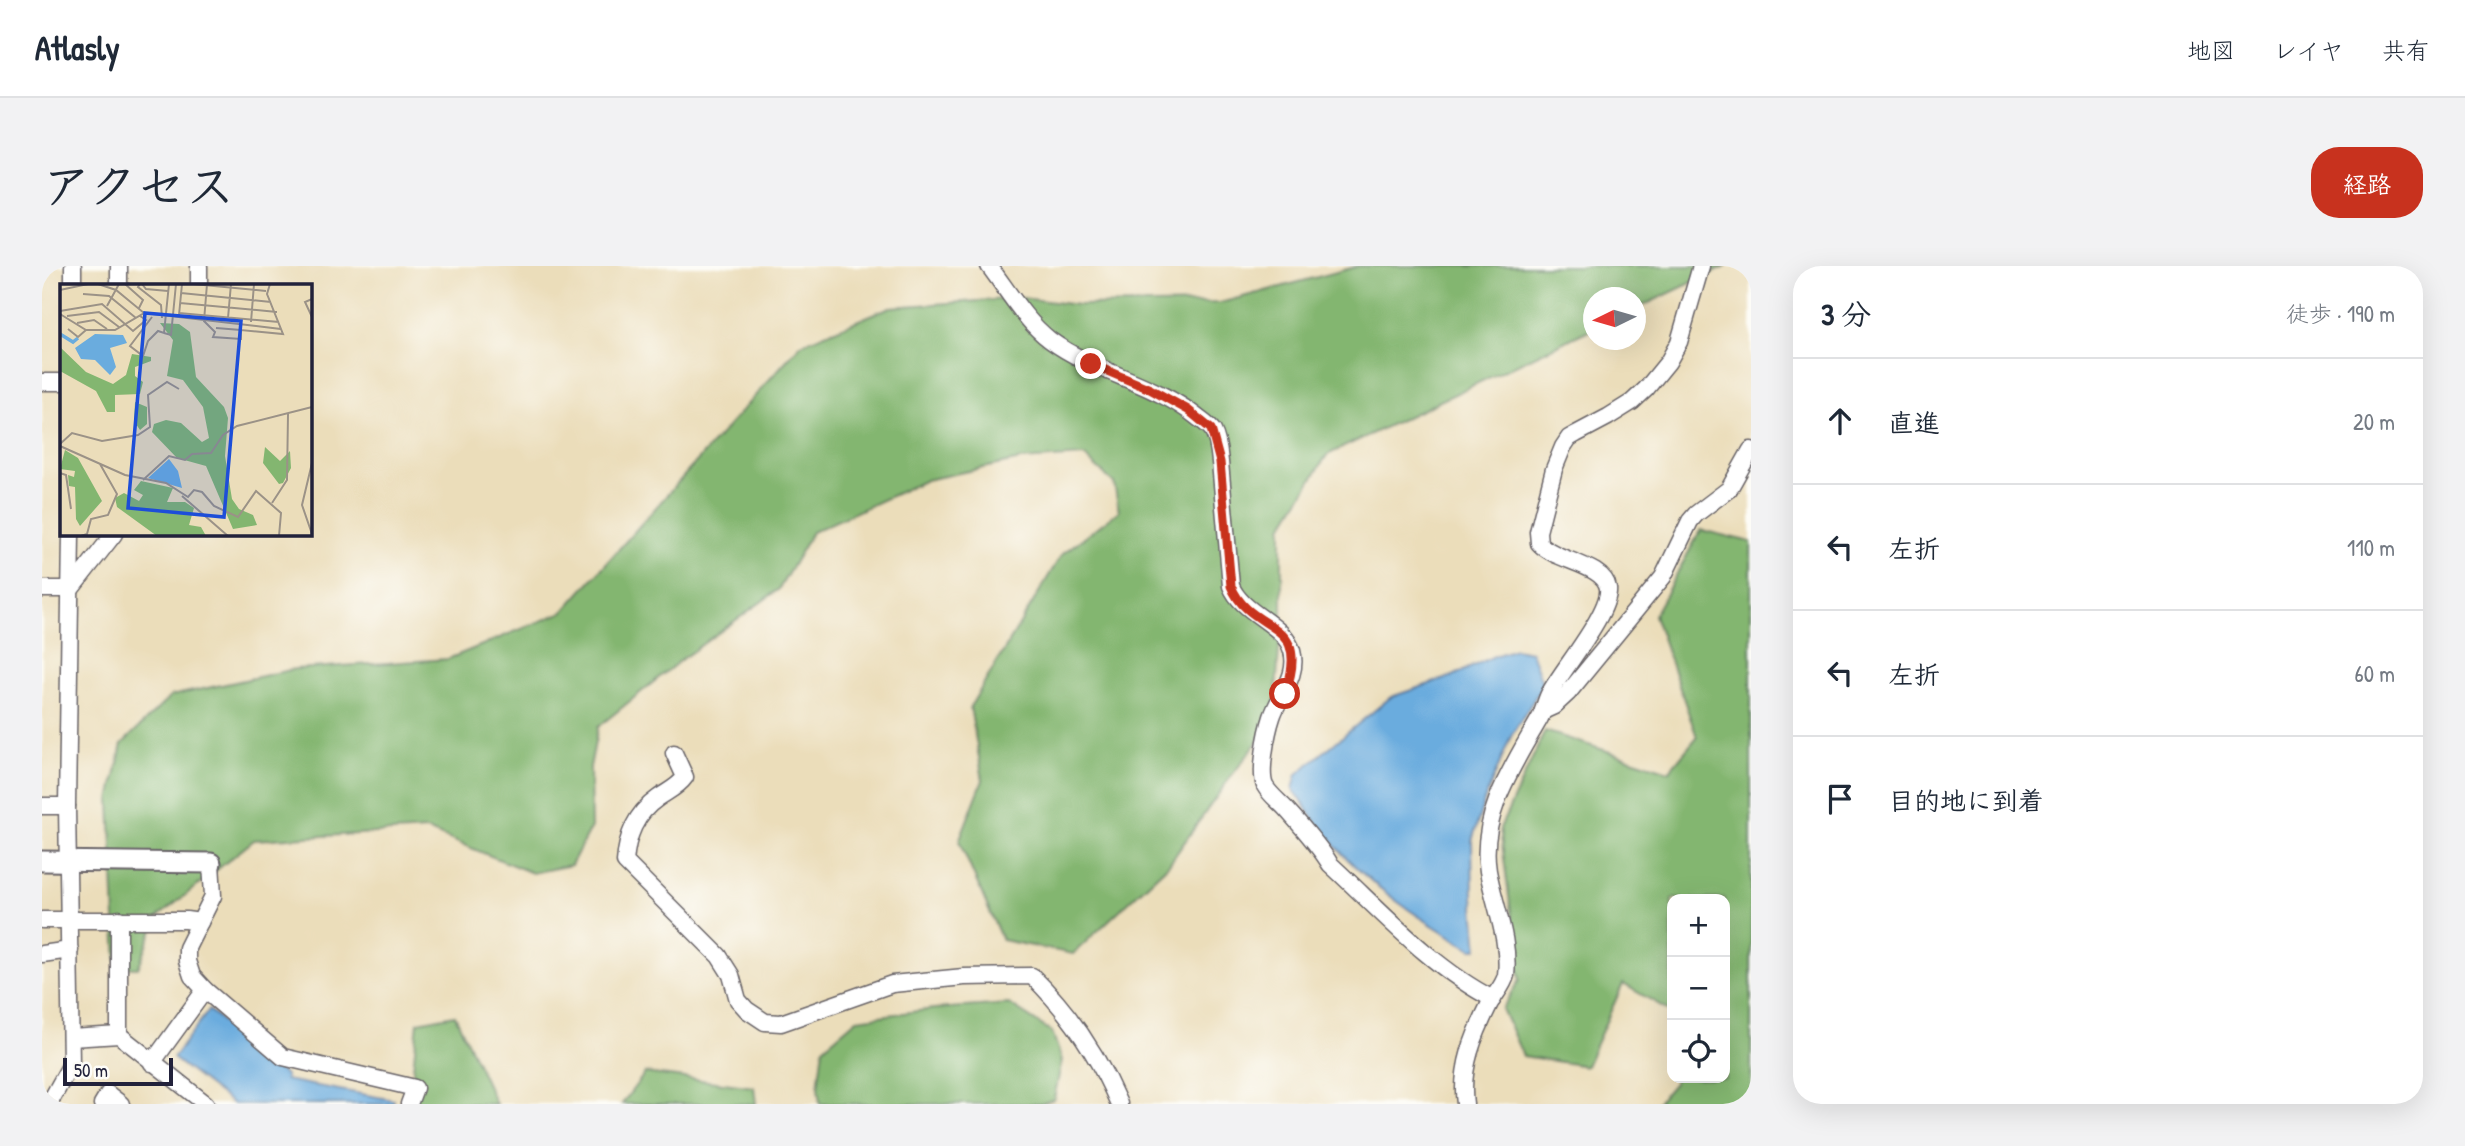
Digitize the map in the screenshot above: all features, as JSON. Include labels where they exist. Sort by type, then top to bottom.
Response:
[{"type":"street","points":[[73,266],[73,284]]},
{"type":"street","points":[[119,266],[119,284]]},
{"type":"street","points":[[199,266],[199,284]]},
{"type":"street","points":[[989,266],[1029,321],[1056,344],[1091,364],[1150,389],[1188,410],[1211,429],[1220,462],[1231,586],[1240,602],[1281,635],[1292,649],[1291,676],[1285,694],[1272,717],[1263,767],[1265,784],[1331,864],[1441,964],[1472,988],[1493,999]]},
{"type":"street","points":[[1465,1104],[1463,1089],[1466,1063],[1493,999],[1506,977],[1501,930],[1488,871],[1488,838],[1505,778],[1543,711],[1554,685],[1582,646],[1608,592],[1605,580],[1600,575],[1555,555],[1539,543],[1538,532],[1554,470],[1569,438],[1632,402],[1668,362],[1679,342],[1702,266]]},
{"type":"street","points":[[42,382],[60,382]]},
{"type":"street","points":[[1543,711],[1554,706],[1568,693],[1663,577],[1690,521],[1729,489],[1751,450]]},
{"type":"street","points":[[49,1104],[71,1064],[67,806],[71,536]]},
{"type":"street","points":[[71,589],[112,536]]},
{"type":"street","points":[[42,589],[71,589]]},
{"type":"street","points":[[674,753],[685,777],[657,798],[636,820],[626,847],[625,862],[719,956],[731,975],[738,1000],[757,1018],[765,1022],[781,1023],[892,984],[964,977],[1032,976],[1058,1003],[1085,1039],[1106,1073],[1119,1104]]},
{"type":"street","points":[[42,806],[67,806]]},
{"type":"street","points":[[42,861],[211,863],[213,897],[187,948],[187,961],[192,976],[283,1057],[415,1088],[409,1104]]},
{"type":"street","points":[[119,919],[120,1035]]},
{"type":"street","points":[[42,920],[200,922]]},
{"type":"street","points":[[42,954],[70,950]]},
{"type":"street","points":[[152,1063],[205,990]]},
{"type":"street","points":[[71,1038],[120,1035],[206,1104]]},
{"type":"street","points":[[102,1104],[108,1094],[121,1104]]},
{"type":"green space","points":[[1359,266],[1727,266],[1646,304],[1646,287],[1583,287],[1583,333],[1327,455],[1282,527],[1282,608],[1274,720],[1169,864],[1073,954],[1002,940],[959,841],[983,780],[970,707],[1062,554],[1119,511],[1114,483],[1084,456],[1021,460],[926,480],[812,532],[779,589],[682,659],[598,727],[590,767],[591,827],[571,865],[532,873],[427,830],[254,840],[158,917],[138,968],[117,967],[110,800],[122,744],[171,696],[295,669],[448,659],[563,612],[801,344],[890,307],[1022,298],[1078,305],[1220,303]]},
{"type":"green space","points":[[1701,530],[1751,542],[1751,1104],[1656,1104],[1674,1083],[1730,1083],[1730,894],[1667,894],[1667,1009],[1623,984],[1586,1066],[1523,1056],[1502,1009],[1520,980],[1500,828],[1545,731],[1669,771],[1697,737],[1654,615]]},
{"type":"green space","points":[[1009,1004],[1052,1032],[1062,1060],[1054,1099],[1041,1104],[820,1104],[818,1087],[823,1048],[857,1019],[934,1009]]},
{"type":"green space","points":[[455,1015],[496,1104],[413,1104],[413,1068],[418,1022]]},
{"type":"green space","points":[[645,1073],[754,1087],[756,1104],[622,1104]]},
{"type":"water","points":[[1515,649],[1531,652],[1543,685],[1511,736],[1484,801],[1472,841],[1478,949],[1472,949],[1415,914],[1362,873],[1326,835],[1293,789],[1297,774],[1391,697],[1453,676]]},
{"type":"water","points":[[209,1010],[286,1076],[285,1080],[394,1100],[393,1104],[233,1104],[173,1058]]},
{"type":"route","points":[[1091,364],[1150,389],[1188,410],[1214,434],[1220,462],[1231,586],[1240,602],[1281,635],[1292,649],[1293,667],[1285,694]]}]
